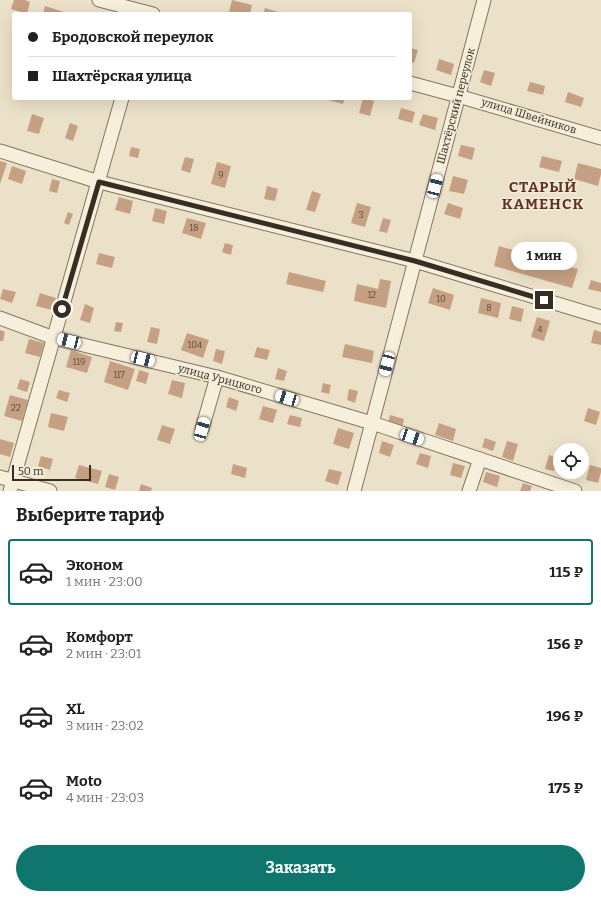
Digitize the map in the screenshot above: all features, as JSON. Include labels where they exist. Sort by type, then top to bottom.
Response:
[{"type":"street","points":[[99,0],[148,10]]},
{"type":"street","name":"Шахтёрский переулок","points":[[354,491],[484,0]]},
{"type":"street","name":"улица Швейников","points":[[412,84],[601,138]]},
{"type":"street","points":[[50,491],[8,483],[54,338],[121,100]]},
{"type":"street","points":[[0,151],[99,182],[415,261],[601,317]]},
{"type":"street","name":"улица Урицкого","points":[[0,318],[54,338],[217,377],[372,423],[574,491]]},
{"type":"street","points":[[202,429],[217,377]]},
{"type":"street","points":[[469,491],[480,459]]},
{"type":"building","points":[[14,0],[25,0],[30,2],[28,12],[21,12],[11,9]]},
{"type":"building","points":[[232,0],[252,5],[250,12],[229,12]]},
{"type":"building","points":[[45,6],[64,12],[44,12]]},
{"type":"building","points":[[265,8],[279,12],[264,12]]},
{"type":"building","points":[[412,48],[418,50],[414,63],[412,62]]},
{"type":"building","points":[[439,59],[454,64],[451,75],[436,70]]},
{"type":"building","points":[[484,70],[495,73],[491,86],[480,82]]},
{"type":"building","points":[[530,82],[545,86],[543,95],[527,91]]},
{"type":"building","points":[[568,92],[584,98],[581,107],[565,102]]},
{"type":"building","points":[[328,100],[344,100],[343,104]]},
{"type":"building","points":[[362,100],[374,101],[370,116],[359,113]]},
{"type":"building","points":[[401,108],[415,112],[412,123],[398,119]]},
{"type":"building","points":[[32,114],[44,118],[39,134],[27,131]]},
{"type":"building","points":[[423,114],[438,118],[435,130],[419,125]]},
{"type":"building","points":[[70,123],[78,126],[73,141],[65,138]]},
{"type":"building","points":[[461,145],[475,148],[472,160],[458,156]]},
{"type":"building","points":[[131,147],[140,149],[138,158],[129,156]]},
{"type":"building","points":[[542,156],[562,161],[559,172],[539,167]]},
{"type":"building","points":[[185,157],[194,159],[190,173],[181,170]]},
{"type":"building","points":[[0,161],[7,163],[0,184]]},
{"type":"building","points":[[217,162],[231,166],[225,188],[211,184]]},
{"type":"building","points":[[578,163],[601,169],[598,186],[574,179]]},
{"type":"building","points":[[12,166],[26,171],[22,184],[8,179]]},
{"type":"building","points":[[453,176],[468,180],[464,194],[449,191]]},
{"type":"building","points":[[52,179],[60,181],[57,193],[49,191]]},
{"type":"building","points":[[267,186],[278,189],[275,201],[264,199]]},
{"type":"building","points":[[312,191],[321,194],[315,212],[306,210]]},
{"type":"building","points":[[119,197],[133,201],[130,214],[115,210]]},
{"type":"building","points":[[357,203],[371,207],[365,227],[351,223]]},
{"type":"building","points":[[448,203],[463,208],[460,219],[444,214]]},
{"type":"building","points":[[155,208],[167,211],[164,224],[152,221]]},
{"type":"building","points":[[68,212],[73,214],[69,225],[64,223]]},
{"type":"building","points":[[187,218],[206,223],[201,239],[182,233]]},
{"type":"building","points":[[383,218],[391,220],[387,233],[379,231]]},
{"type":"building","points":[[225,243],[233,245],[231,255],[222,252]]},
{"type":"building","points":[[499,246],[578,269],[572,288],[494,266]]},
{"type":"building","points":[[99,253],[115,257],[112,268],[96,264]]},
{"type":"building","points":[[289,272],[326,281],[323,292],[286,284]]},
{"type":"building","points":[[380,279],[391,281],[386,308],[354,301],[357,284],[378,289]]},
{"type":"building","points":[[591,280],[601,283],[601,292],[588,289]]},
{"type":"building","points":[[433,288],[454,295],[450,310],[428,303]]},
{"type":"building","points":[[3,289],[16,292],[12,303],[0,299]]},
{"type":"building","points":[[40,293],[56,298],[52,310],[36,306]]},
{"type":"building","points":[[481,298],[501,303],[498,318],[478,313]]},
{"type":"building","points":[[85,304],[94,308],[90,323],[80,320]]},
{"type":"building","points":[[512,306],[524,309],[521,322],[509,319]]},
{"type":"building","points":[[537,317],[550,321],[544,341],[531,337]]},
{"type":"building","points":[[116,322],[123,323],[121,332],[114,331]]},
{"type":"building","points":[[151,327],[160,329],[157,344],[147,342]]},
{"type":"building","points":[[0,330],[5,332],[3,341],[0,341]]},
{"type":"building","points":[[594,330],[601,332],[601,345],[591,343]]},
{"type":"building","points":[[187,333],[209,340],[203,358],[181,350]]},
{"type":"building","points":[[29,339],[44,343],[40,357],[25,353]]},
{"type":"building","points":[[345,344],[374,351],[372,363],[342,357]]},
{"type":"building","points":[[257,347],[270,350],[267,360],[254,357]]},
{"type":"building","points":[[216,349],[225,351],[222,364],[213,361]]},
{"type":"building","points":[[71,350],[92,357],[87,373],[66,367]]},
{"type":"building","points":[[110,361],[135,369],[128,390],[104,382]]},
{"type":"building","points":[[278,368],[287,371],[284,381],[275,379]]},
{"type":"building","points":[[139,370],[149,373],[146,384],[136,381]]},
{"type":"building","points":[[20,379],[30,382],[27,392],[17,389]]},
{"type":"building","points":[[172,380],[185,383],[182,398],[168,394]]},
{"type":"building","points":[[323,383],[331,385],[329,394],[321,392]]},
{"type":"building","points":[[349,389],[358,391],[355,403],[347,400]]},
{"type":"building","points":[[59,390],[70,393],[67,402],[56,398]]},
{"type":"building","points":[[10,395],[28,400],[22,421],[4,416]]},
{"type":"building","points":[[229,397],[239,401],[236,411],[226,407]]},
{"type":"building","points":[[263,406],[277,410],[273,423],[259,419]]},
{"type":"building","points":[[588,408],[600,412],[596,425],[584,421]]},
{"type":"building","points":[[51,413],[68,417],[64,431],[48,427]]},
{"type":"building","points":[[290,415],[302,418],[300,427],[287,424]]},
{"type":"building","points":[[390,415],[404,419],[402,427],[388,423]]},
{"type":"building","points":[[439,423],[456,429],[453,441],[435,435]]},
{"type":"building","points":[[162,425],[175,429],[170,444],[157,440]]},
{"type":"building","points":[[338,428],[354,433],[349,449],[333,444]]},
{"type":"building","points":[[485,438],[496,442],[493,451],[482,447]]},
{"type":"building","points":[[0,439],[14,443],[10,457],[0,454]]},
{"type":"building","points":[[382,441],[394,445],[390,457],[379,453]]},
{"type":"building","points":[[507,441],[518,444],[513,461],[502,457]]},
{"type":"building","points":[[420,453],[431,456],[428,468],[416,464]]},
{"type":"building","points":[[549,455],[553,456],[553,471],[545,469]]},
{"type":"building","points":[[41,456],[53,459],[50,470],[38,466]]},
{"type":"building","points":[[453,463],[465,466],[461,478],[450,475]]},
{"type":"building","points":[[233,464],[247,468],[245,478],[231,474]]},
{"type":"building","points":[[79,465],[102,471],[98,484],[75,478]]},
{"type":"building","points":[[590,465],[601,468],[598,483],[586,480],[589,479]]},
{"type":"building","points":[[329,469],[342,472],[338,485],[325,481]]},
{"type":"building","points":[[486,472],[500,476],[497,487],[483,482]]},
{"type":"building","points":[[109,474],[119,477],[115,490],[105,487]]},
{"type":"building","points":[[523,483],[532,486],[530,491],[520,491]]},
{"type":"building","points":[[141,484],[152,488],[151,491],[139,491]]},
{"type":"district","name":"СТАРЫЙ КАМЕНСК","points":[[543,196]]},
{"type":"route","points":[[62,309],[99,182],[415,261],[544,300]]}]
